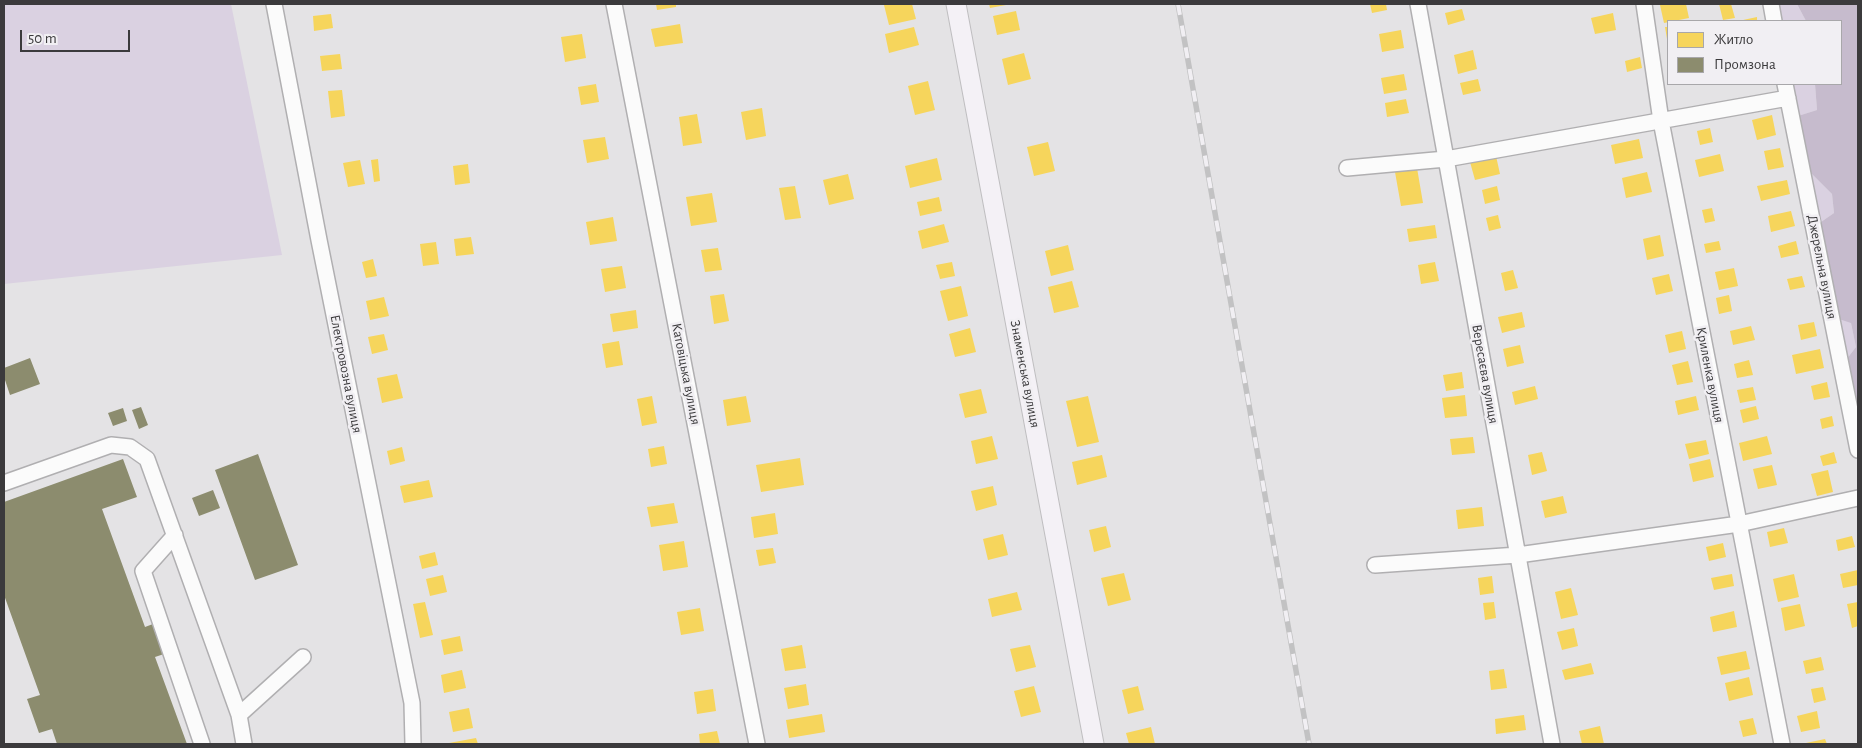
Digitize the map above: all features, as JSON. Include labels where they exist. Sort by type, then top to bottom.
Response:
[{"type":"main road","name":"Знаменська вулиця","points":[[956,4],[1094,744]]},
{"type":"street","name":"Електровозна вулиця","points":[[274,4],[320,249],[412,703],[413,744]]},
{"type":"street","name":"Катовіцька вулиця","points":[[614,4],[757,744]]},
{"type":"street","name":"Вересаєва вулиця","points":[[1418,4],[1552,744]]},
{"type":"street","name":"Криленка вулиця","points":[[1644,4],[1661,121],[1782,744]]},
{"type":"street","points":[[1771,4],[1774,20]]},
{"type":"street","points":[[1347,168],[1446,158],[1661,121],[1787,91]]},
{"type":"street","name":"Джерельна вулиця","points":[[1787,91],[1858,450]]},
{"type":"street","points":[[4,482],[110,445],[130,446],[147,458],[240,716],[244,744]]},
{"type":"street","points":[[1375,565],[1518,555],[1739,524],[1858,498]]},
{"type":"street","points":[[174,535],[143,571],[202,744]]},
{"type":"street","points":[[240,716],[303,658]]},
{"type":"shaded area","points":[[4,4],[231,4],[282,255],[4,284]]},
{"type":"shaded area","points":[[1771,4],[1797,4],[1805,20],[1774,20]]},
{"type":"shaded area","points":[[1797,4],[1858,4],[1858,417],[1846,360],[1856,347],[1851,323],[1836,318],[1821,222],[1834,213],[1832,194],[1812,174],[1804,157],[1795,117],[1817,110],[1815,85],[1842,85],[1842,20],[1805,20]]},
{"type":"shaded area","points":[[1785,85],[1815,85],[1817,110],[1796,117],[1804,157],[1812,174],[1832,194],[1834,213],[1821,222],[1833,292],[1851,323],[1856,347],[1846,360]]},
{"type":"building: Житло","points":[[656,4],[676,4],[676,7],[657,10]]},
{"type":"building: Житло","points":[[912,4],[916,19],[889,25],[884,5]]},
{"type":"building: Житло","points":[[989,4],[1006,4],[1006,5],[990,8]]},
{"type":"building: Житло","points":[[1370,4],[1386,4],[1387,10],[1372,13]]},
{"type":"building: Житло","points":[[1686,4],[1689,18],[1667,20],[1667,22],[1664,23],[1660,5]]},
{"type":"building: Житло","points":[[1719,4],[1731,4],[1735,18],[1723,20]]},
{"type":"building: Житло","points":[[1462,9],[1465,20],[1448,25],[1445,13]]},
{"type":"building: Житло","points":[[1016,11],[1020,30],[997,35],[993,16]]},
{"type":"building: Житло","points":[[1613,13],[1616,30],[1595,34],[1591,18]]},
{"type":"building: Житло","points":[[331,14],[333,28],[314,31],[313,16]]},
{"type":"building: Житло","points":[[1757,17],[1757,20],[1743,20]]},
{"type":"building: Житло","points":[[680,24],[683,43],[655,47],[651,29]]},
{"type":"building: Житло","points":[[914,27],[919,45],[889,53],[885,34]]},
{"type":"building: Житло","points":[[1401,30],[1404,48],[1382,52],[1379,34]]},
{"type":"building: Житло","points":[[582,34],[586,58],[565,62],[561,37]]},
{"type":"building: Житло","points":[[1473,50],[1477,69],[1458,74],[1454,55]]},
{"type":"building: Житло","points":[[1024,53],[1031,79],[1008,85],[1002,59]]},
{"type":"building: Житло","points":[[340,54],[342,69],[322,71],[320,56]]},
{"type":"building: Житло","points":[[1640,57],[1642,68],[1627,72],[1625,61]]},
{"type":"building: Житло","points":[[1404,74],[1407,90],[1384,94],[1381,78]]},
{"type":"building: Житло","points":[[1478,79],[1481,91],[1463,95],[1460,83]]},
{"type":"building: Житло","points":[[928,81],[935,110],[915,115],[908,86]]},
{"type":"building: Житло","points":[[596,84],[599,102],[581,105],[578,87]]},
{"type":"building: Житло","points":[[342,90],[345,116],[331,118],[328,91]]},
{"type":"building: Житло","points":[[1406,99],[1409,113],[1387,117],[1385,103]]},
{"type":"building: Житло","points":[[762,108],[766,136],[746,140],[741,112]]},
{"type":"building: Житло","points":[[697,114],[702,143],[683,146],[679,117]]},
{"type":"building: Житло","points":[[1772,115],[1776,135],[1757,140],[1752,120]]},
{"type":"building: Житло","points":[[1710,128],[1713,142],[1700,145],[1697,131]]},
{"type":"building: Житло","points":[[605,137],[609,159],[587,163],[583,140]]},
{"type":"building: Житло","points":[[1639,139],[1643,158],[1615,164],[1611,145]]},
{"type":"building: Житло","points":[[1048,142],[1055,171],[1034,176],[1027,147]]},
{"type":"building: Житло","points":[[1780,148],[1784,167],[1768,170],[1764,151]]},
{"type":"building: Житло","points":[[1720,154],[1724,171],[1699,177],[1695,160]]},
{"type":"building: Житло","points":[[1496,156],[1500,174],[1475,180],[1470,162]]},
{"type":"building: Житло","points":[[937,158],[942,180],[910,188],[905,166]]},
{"type":"building: Житло","points":[[378,159],[380,181],[374,182],[371,160]]},
{"type":"building: Житло","points":[[360,160],[365,184],[348,187],[343,163]]},
{"type":"building: Житло","points":[[468,164],[470,183],[455,185],[453,166]]},
{"type":"building: Житло","points":[[1417,168],[1423,203],[1401,206],[1395,172]]},
{"type":"building: Житло","points":[[1647,172],[1652,192],[1626,198],[1622,178]]},
{"type":"building: Житло","points":[[848,174],[854,199],[829,205],[823,180]]},
{"type":"building: Житло","points":[[1787,180],[1790,194],[1761,201],[1757,186]]},
{"type":"building: Житло","points":[[795,186],[801,218],[785,220],[779,188]]},
{"type":"building: Житло","points":[[1497,186],[1500,200],[1485,204],[1482,190]]},
{"type":"building: Житло","points":[[712,193],[717,222],[691,226],[686,197]]},
{"type":"building: Житло","points":[[939,197],[942,211],[920,216],[917,202]]},
{"type":"building: Житло","points":[[1712,208],[1715,221],[1705,223],[1702,210]]},
{"type":"building: Житло","points":[[1791,211],[1795,226],[1771,232],[1768,216]]},
{"type":"building: Житло","points":[[1498,215],[1501,228],[1489,231],[1486,218]]},
{"type":"building: Житло","points":[[613,217],[617,241],[590,245],[586,222]]},
{"type":"building: Житло","points":[[944,224],[949,242],[922,249],[918,231]]},
{"type":"building: Житло","points":[[1435,225],[1437,238],[1409,242],[1407,229]]},
{"type":"building: Житло","points":[[1660,235],[1664,256],[1647,260],[1643,239]]},
{"type":"building: Житло","points":[[471,237],[474,254],[456,256],[454,239]]},
{"type":"building: Житло","points":[[1719,241],[1721,250],[1706,253],[1704,244]]},
{"type":"building: Житло","points":[[1796,241],[1799,254],[1781,258],[1778,246]]},
{"type":"building: Житло","points":[[436,242],[439,264],[423,266],[420,244]]},
{"type":"building: Житло","points":[[1068,245],[1074,270],[1051,276],[1045,251]]},
{"type":"building: Житло","points":[[718,248],[722,270],[705,272],[701,250]]},
{"type":"building: Житло","points":[[373,259],[377,276],[366,278],[362,262]]},
{"type":"building: Житло","points":[[952,262],[955,276],[940,279],[936,265]]},
{"type":"building: Житло","points":[[1435,262],[1439,281],[1421,284],[1418,265]]},
{"type":"building: Житло","points":[[622,266],[626,288],[605,292],[601,269]]},
{"type":"building: Житло","points":[[1734,268],[1738,286],[1719,290],[1715,272]]},
{"type":"building: Житло","points":[[1513,270],[1518,288],[1505,291],[1501,273]]},
{"type":"building: Житло","points":[[1669,274],[1673,291],[1656,295],[1652,278]]},
{"type":"building: Житло","points":[[1802,276],[1805,287],[1790,290],[1787,279]]},
{"type":"building: Житло","points":[[1072,281],[1079,307],[1054,313],[1048,287]]},
{"type":"building: Житло","points":[[961,286],[968,316],[948,321],[940,291]]},
{"type":"building: Житло","points":[[724,294],[729,321],[714,324],[710,296]]},
{"type":"building: Житло","points":[[1729,295],[1732,311],[1719,314],[1716,298]]},
{"type":"building: Житло","points":[[384,297],[389,316],[370,320],[366,301]]},
{"type":"building: Житло","points":[[636,310],[638,328],[613,332],[610,314]]},
{"type":"building: Житло","points":[[1522,312],[1525,327],[1502,333],[1498,317]]},
{"type":"building: Житло","points":[[1814,322],[1817,336],[1801,340],[1798,325]]},
{"type":"building: Житло","points":[[1751,326],[1755,340],[1733,345],[1730,331]]},
{"type":"building: Житло","points":[[970,328],[976,352],[955,357],[949,334]]},
{"type":"building: Житло","points":[[1682,331],[1686,349],[1669,353],[1665,335]]},
{"type":"building: Житло","points":[[384,334],[388,350],[372,354],[368,337]]},
{"type":"building: Житло","points":[[619,341],[623,365],[606,368],[602,344]]},
{"type":"building: Житло","points":[[1520,345],[1524,363],[1507,367],[1503,349]]},
{"type":"building: Житло","points":[[1820,349],[1824,368],[1796,374],[1792,355]]},
{"type":"building: Житло","points":[[1749,360],[1753,375],[1737,378],[1734,364]]},
{"type":"building: Житло","points":[[1688,361],[1693,382],[1677,385],[1672,365]]},
{"type":"building: Житло","points":[[1462,372],[1464,388],[1446,391],[1443,375]]},
{"type":"building: Житло","points":[[397,374],[403,398],[382,403],[377,378]]},
{"type":"building: Житло","points":[[1827,382],[1830,397],[1814,400],[1811,386]]},
{"type":"building: Житло","points":[[1535,386],[1538,399],[1515,405],[1512,392]]},
{"type":"building: Житло","points":[[1753,387],[1756,400],[1740,403],[1737,390]]},
{"type":"building: Житло","points":[[981,389],[987,413],[965,418],[959,394]]},
{"type":"building: Житло","points":[[1465,395],[1467,416],[1445,418],[1442,398]]},
{"type":"building: Житло","points":[[652,396],[657,423],[642,426],[637,399]]},
{"type":"building: Житло","points":[[746,396],[751,422],[727,426],[723,400]]},
{"type":"building: Житло","points":[[1088,396],[1099,442],[1077,447],[1066,401]]},
{"type":"building: Житло","points":[[1696,396],[1699,410],[1678,415],[1675,401]]},
{"type":"building: Житло","points":[[1756,406],[1759,419],[1743,423],[1740,410]]},
{"type":"building: Житло","points":[[1832,416],[1834,426],[1822,429],[1820,419]]},
{"type":"building: Житло","points":[[992,436],[998,459],[976,464],[971,441]]},
{"type":"building: Житло","points":[[1767,436],[1772,454],[1743,461],[1739,443]]},
{"type":"building: Житло","points":[[1473,437],[1475,453],[1452,455],[1450,439]]},
{"type":"building: Житло","points":[[1706,440],[1709,454],[1689,459],[1685,444]]},
{"type":"building: Житло","points":[[664,446],[667,464],[651,467],[648,449]]},
{"type":"building: Житло","points":[[402,447],[405,461],[390,465],[387,451]]},
{"type":"building: Житло","points":[[1542,452],[1547,471],[1532,475],[1528,455]]},
{"type":"building: Житло","points":[[1834,452],[1837,463],[1823,466],[1820,456]]},
{"type":"building: Житло","points":[[1102,455],[1107,477],[1077,485],[1072,462]]},
{"type":"building: Житло","points":[[800,458],[804,485],[761,492],[756,465]]},
{"type":"building: Житло","points":[[1710,459],[1714,477],[1693,482],[1689,464]]},
{"type":"building: Житло","points":[[1772,465],[1777,485],[1758,489],[1753,469]]},
{"type":"building: Житло","points":[[1828,470],[1833,492],[1817,496],[1811,474]]},
{"type":"building: Житло","points":[[429,480],[433,497],[404,503],[400,486]]},
{"type":"building: Житло","points":[[993,486],[997,505],[976,511],[971,491]]},
{"type":"building: Житло","points":[[1563,496],[1567,513],[1545,518],[1541,501]]},
{"type":"building: Житло","points":[[674,503],[678,523],[651,527],[647,507]]},
{"type":"building: Житло","points":[[1482,507],[1484,526],[1458,529],[1456,510]]},
{"type":"building: Житло","points":[[775,513],[778,534],[754,538],[751,517]]},
{"type":"building: Житло","points":[[1106,526],[1111,547],[1094,552],[1089,530]]},
{"type":"building: Житло","points":[[1784,528],[1788,543],[1770,547],[1767,532]]},
{"type":"building: Житло","points":[[1003,534],[1008,555],[988,560],[983,539]]},
{"type":"building: Житло","points":[[1852,536],[1855,547],[1838,551],[1836,540]]},
{"type":"building: Житло","points":[[684,541],[688,567],[663,571],[659,545]]},
{"type":"building: Житло","points":[[1723,543],[1726,557],[1709,561],[1706,547]]},
{"type":"building: Житло","points":[[773,548],[776,563],[759,566],[756,550]]},
{"type":"building: Житло","points":[[435,552],[438,565],[422,569],[419,556]]},
{"type":"building: Житло","points":[[1858,570],[1858,585],[1843,588],[1840,574]]},
{"type":"building: Житло","points":[[1124,573],[1131,600],[1108,606],[1101,578]]},
{"type":"building: Житло","points":[[1732,574],[1734,586],[1714,590],[1711,578]]},
{"type":"building: Житло","points":[[1794,574],[1799,597],[1778,602],[1773,579]]},
{"type":"building: Житло","points":[[443,575],[447,592],[430,596],[426,579]]},
{"type":"building: Житло","points":[[1492,576],[1494,593],[1480,595],[1478,578]]},
{"type":"building: Житло","points":[[1571,588],[1578,615],[1561,619],[1555,592]]},
{"type":"building: Житло","points":[[1017,592],[1022,610],[992,617],[988,599]]},
{"type":"building: Житло","points":[[425,602],[433,635],[420,638],[413,604]]},
{"type":"building: Житло","points":[[1494,602],[1496,618],[1485,620],[1483,603]]},
{"type":"building: Житло","points":[[1858,602],[1858,626],[1852,628],[1847,604]]},
{"type":"building: Житло","points":[[1800,604],[1805,626],[1785,631],[1781,608]]},
{"type":"building: Житло","points":[[700,608],[704,631],[681,635],[677,612]]},
{"type":"building: Житло","points":[[1734,611],[1737,627],[1713,632],[1710,617]]},
{"type":"building: Житло","points":[[1574,628],[1578,646],[1562,650],[1557,632]]},
{"type":"building: Житло","points":[[460,636],[463,651],[444,655],[441,640]]},
{"type":"building: Житло","points":[[802,645],[806,668],[785,671],[781,649]]},
{"type":"building: Житло","points":[[1030,645],[1036,667],[1016,672],[1010,649]]},
{"type":"building: Житло","points":[[1746,651],[1750,669],[1721,675],[1717,657]]},
{"type":"building: Житло","points":[[1821,657],[1824,670],[1806,674],[1803,661]]},
{"type":"building: Житло","points":[[1591,663],[1594,674],[1565,680],[1562,670]]},
{"type":"building: Житло","points":[[1504,669],[1507,688],[1491,690],[1489,671]]},
{"type":"building: Житло","points":[[462,670],[466,688],[444,693],[441,675]]},
{"type":"building: Житло","points":[[1749,677],[1753,695],[1729,701],[1725,683]]},
{"type":"building: Житло","points":[[806,684],[809,705],[788,709],[784,688]]},
{"type":"building: Житло","points":[[1034,686],[1041,712],[1021,717],[1014,691]]},
{"type":"building: Житло","points":[[1138,686],[1144,710],[1128,714],[1122,690]]},
{"type":"building: Житло","points":[[1823,687],[1826,700],[1814,703],[1811,689]]},
{"type":"building: Житло","points":[[713,689],[716,711],[697,714],[694,692]]},
{"type":"building: Житло","points":[[469,708],[473,728],[453,732],[449,712]]},
{"type":"building: Житло","points":[[1817,711],[1820,728],[1801,732],[1797,716]]},
{"type":"building: Житло","points":[[822,714],[825,732],[789,738],[786,720]]},
{"type":"building: Житло","points":[[1524,715],[1526,730],[1496,734],[1495,719]]},
{"type":"building: Житло","points":[[1753,718],[1757,734],[1743,737],[1739,721]]},
{"type":"building: Житло","points":[[1600,726],[1604,744],[1582,744],[1579,731]]},
{"type":"building: Житло","points":[[1151,727],[1155,744],[1129,744],[1126,733]]},
{"type":"building: Житло","points":[[717,731],[720,744],[700,744],[699,734]]},
{"type":"building: Житло","points":[[476,738],[478,744],[449,743]]},
{"type":"building: Житло","points":[[1825,739],[1827,744],[1806,744],[1806,743]]},
{"type":"building: Промзона","points":[[30,358],[40,384],[10,395],[4,377],[4,368]]},
{"type":"building: Промзона","points":[[141,407],[148,425],[139,429],[132,410]]},
{"type":"building: Промзона","points":[[123,408],[127,421],[113,426],[108,413]]},
{"type":"building: Промзона","points":[[258,454],[298,565],[255,580],[215,470]]},
{"type":"building: Промзона","points":[[123,459],[137,497],[102,509],[145,627],[153,624],[164,654],[155,657],[187,744],[57,744],[52,729],[39,733],[27,699],[40,695],[4,595],[4,502]]},
{"type":"building: Промзона","points":[[213,490],[220,508],[199,516],[192,498]]},
{"type":"railway","points":[[1178,4],[1309,744]]}]
